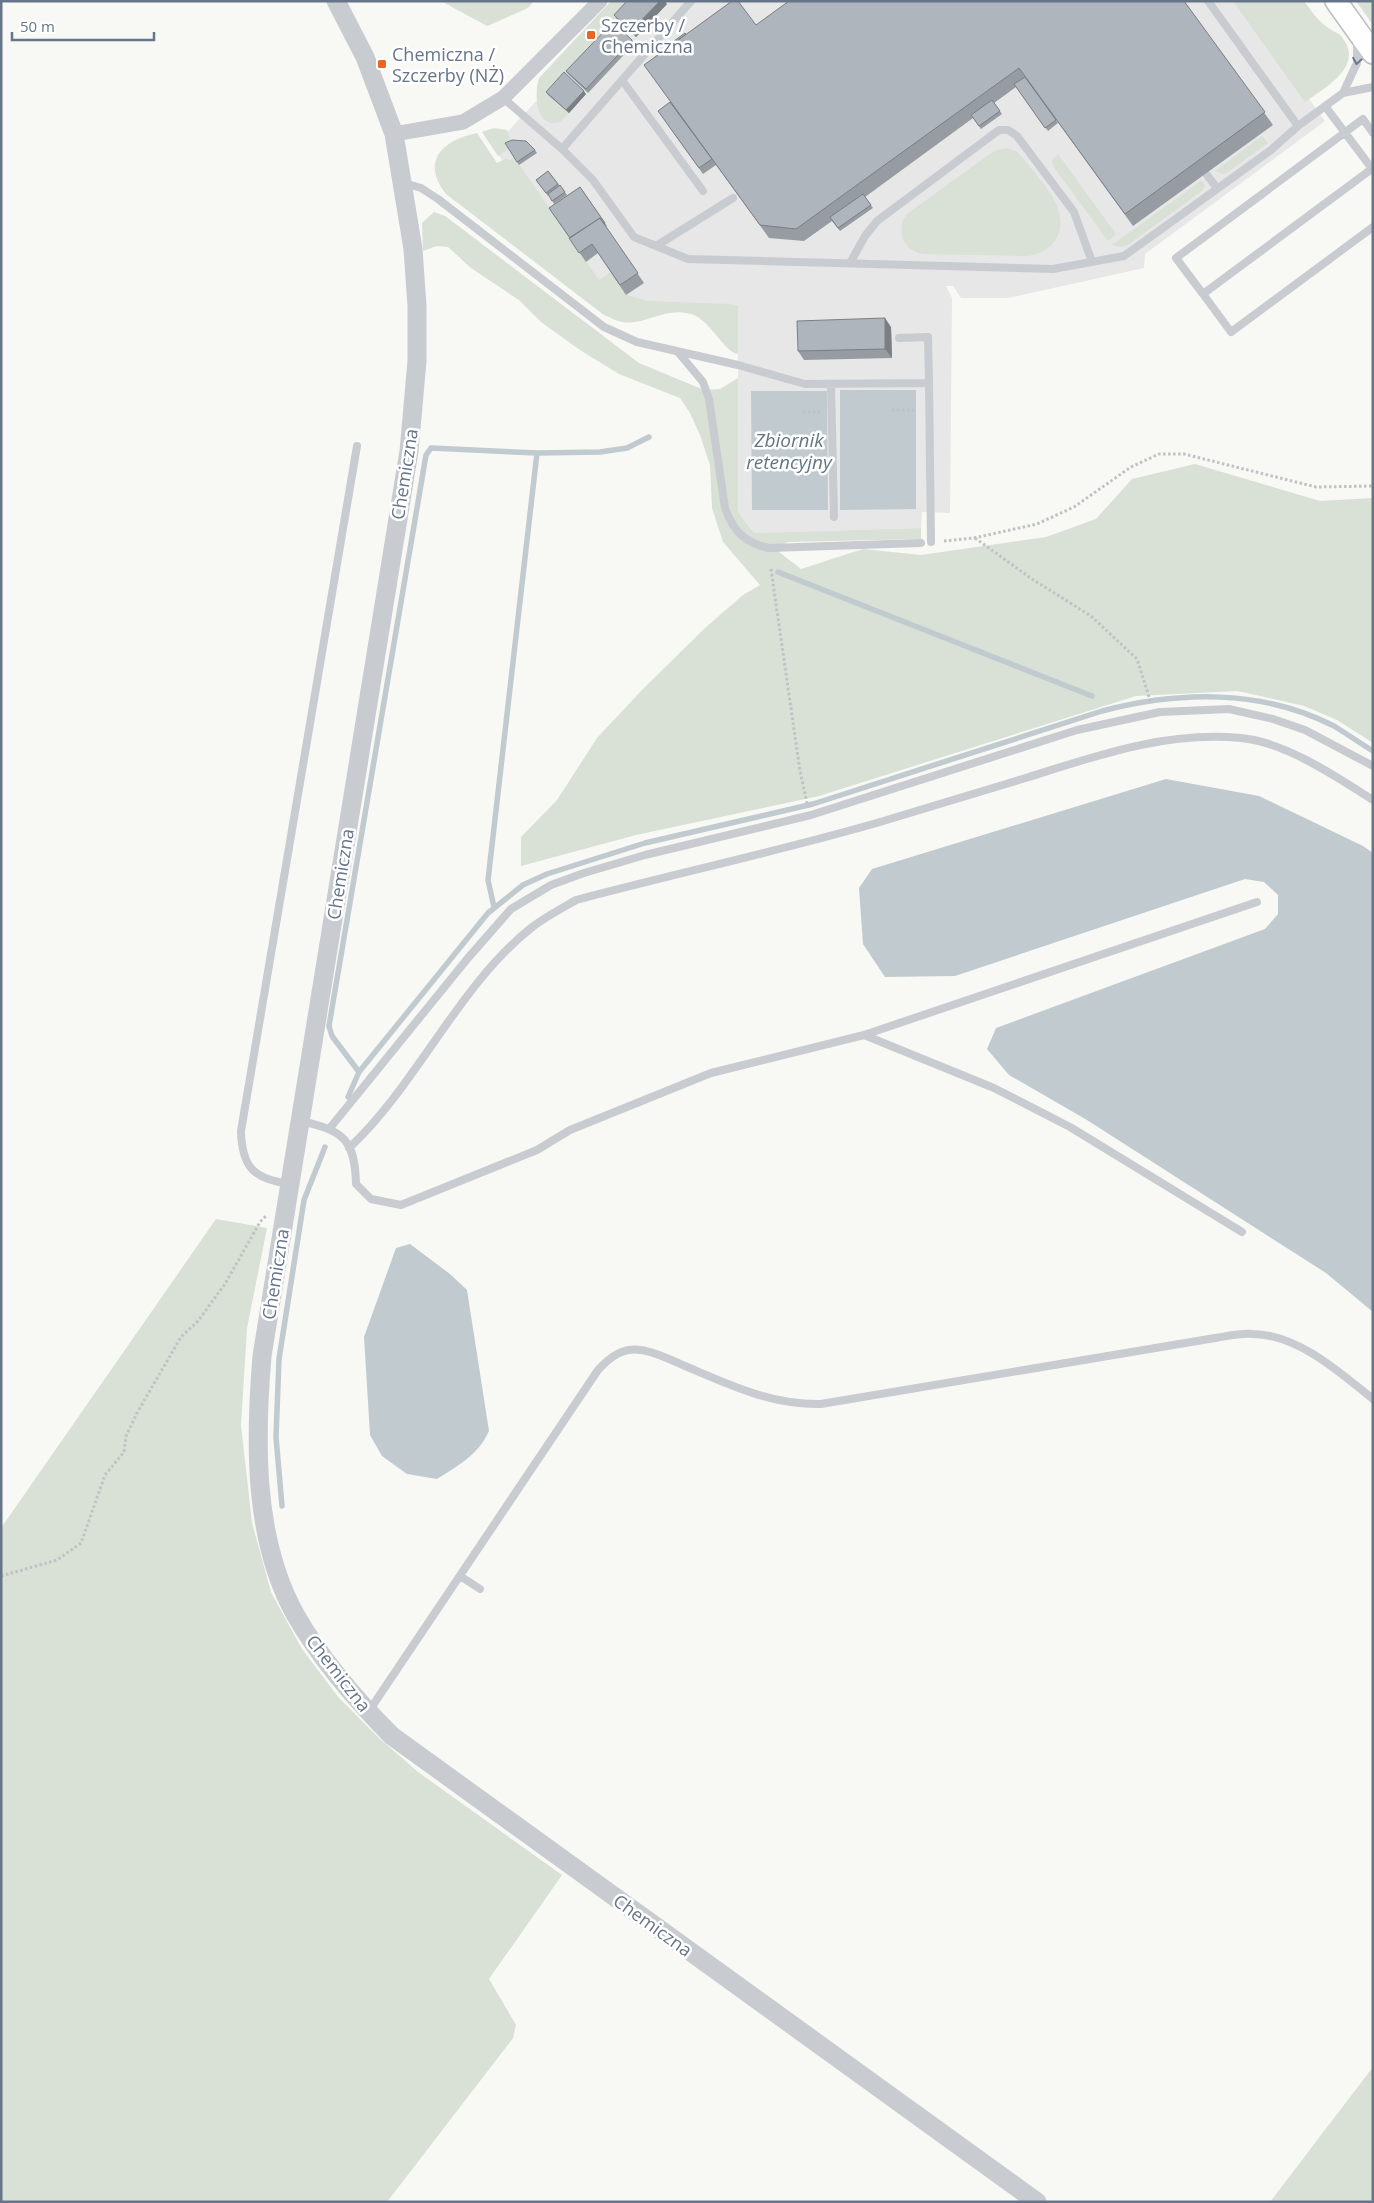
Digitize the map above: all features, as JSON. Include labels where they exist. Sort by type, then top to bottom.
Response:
[{"type":"main road","points":[[1336,1],[1373,53]]},
{"type":"street","name":"Chemiczna","points":[[336,1],[364,57],[394,134],[413,249],[417,306],[417,361],[409,451],[262,1356],[259,1396],[260,1477],[268,1536],[279,1578],[294,1612],[319,1652],[368,1712],[392,1736],[420,1759],[1037,2202]]},
{"type":"street","points":[[394,134],[462,122],[503,98],[600,1]]},
{"type":"lane","points":[[562,149],[691,1]]},
{"type":"lane","points":[[1208,1],[1298,126]]},
{"type":"lane","points":[[1343,93],[1357,63],[1358,49],[1354,27]]},
{"type":"lane","points":[[622,80],[703,191]]},
{"type":"lane","points":[[503,98],[562,149],[593,180],[634,237],[688,259],[1053,269],[1124,256],[1271,150],[1298,126],[1343,93],[1373,87]]},
{"type":"lane","points":[[1203,294],[1372,169],[1325,106]]},
{"type":"lane","points":[[1373,132],[1363,119],[1176,258],[1231,332],[1373,227]]},
{"type":"lane","points":[[850,263],[865,236],[877,221],[999,130],[1008,130],[1017,136],[1074,212],[1092,262]]},
{"type":"lane","points":[[1207,175],[1217,188]]},
{"type":"lane","points":[[402,182],[421,188],[438,199],[604,327],[637,342],[738,364],[805,384],[929,384]]},
{"type":"lane","points":[[656,246],[733,198]]},
{"type":"lane","points":[[899,338],[928,337],[931,542]]},
{"type":"lane","points":[[678,352],[703,382],[712,413],[725,508],[729,519],[742,537],[752,543],[769,548],[921,543]]},
{"type":"lane","points":[[831,384],[834,517]]},
{"type":"lane","points":[[289,1190],[263,1179],[249,1166],[243,1150],[241,1131],[357,446]]},
{"type":"lane","points":[[330,1128],[495,926],[512,909],[551,885],[646,855],[811,815],[1077,730],[1152,714],[1197,709],[1229,709],[1273,719],[1305,730],[1373,766]]},
{"type":"lane","points":[[349,1148],[380,1115],[466,1000],[508,950],[547,916],[576,900],[817,840],[1115,749],[1160,741],[1214,737],[1243,738],[1262,742],[1316,766],[1373,800]]},
{"type":"lane","points":[[300,1121],[330,1128],[342,1136],[356,1166],[356,1184],[371,1199],[402,1205],[537,1150],[570,1130],[711,1073],[864,1035],[1257,902]]},
{"type":"lane","points":[[864,1035],[994,1088],[1070,1127],[1242,1232]]},
{"type":"lane","points":[[368,1712],[598,1370],[608,1359],[628,1350],[654,1353],[751,1394],[787,1403],[821,1404],[1215,1338],[1254,1334],[1270,1336],[1304,1349],[1373,1399]]},
{"type":"lane","points":[[460,1576],[480,1589]]},
{"type":"path","points":[[892,410],[930,409]]},
{"type":"path","points":[[931,542],[974,538],[1037,524],[1074,507],[1131,467],[1159,454],[1184,454],[1316,486],[1373,486]]},
{"type":"path","points":[[974,538],[1032,579],[1091,616],[1137,659],[1150,698],[1152,714]]},
{"type":"path","points":[[771,569],[800,772],[807,802]]},
{"type":"path","points":[[1,1576],[57,1560],[81,1543],[105,1475],[124,1452],[126,1436],[133,1420],[181,1337],[198,1321],[225,1284],[260,1222],[289,1190]]},
{"type":"shaded area","points":[[441,1],[534,1],[528,8],[487,26]]},
{"type":"shaded area","points":[[611,1],[637,1],[549,94],[569,113],[560,122],[552,123],[545,120],[538,108],[537,84],[539,78]]},
{"type":"shaded area","points":[[631,1],[1238,1],[1325,121],[1145,254],[1144,268],[1008,298],[961,298],[953,286],[946,286],[952,298],[950,513],[922,512],[921,528],[754,533],[738,512],[738,306],[645,304],[580,275],[493,147]]},
{"type":"shaded area","points":[[1233,1],[1304,1],[1322,23],[1340,35],[1347,46],[1349,56],[1346,65],[1332,82],[1305,102]]},
{"type":"shaded area","points":[[1356,1],[1373,1],[1373,25]]},
{"type":"shaded area","points":[[494,128],[507,130],[511,144],[507,146],[509,149],[498,156],[482,132]]},
{"type":"shaded area","points":[[477,133],[497,163],[507,158],[509,161],[514,157],[599,280],[611,272],[626,295],[648,301],[738,306],[738,354],[728,349],[706,324],[694,315],[675,312],[631,322],[620,321],[604,315],[446,194],[438,182],[435,172],[435,162],[439,154],[454,141]]},
{"type":"shaded area","points":[[1262,136],[1268,143],[1228,172],[1223,174],[1215,171]]},
{"type":"shaded area","points":[[1007,148],[1016,151],[1023,158],[1045,186],[1057,206],[1060,228],[1051,246],[1040,253],[1027,256],[923,254],[916,252],[906,244],[903,239],[902,227],[903,220],[907,214],[994,151]]},
{"type":"shaded area","points":[[1058,154],[1116,234],[1108,241],[1053,166],[1052,160]]},
{"type":"shaded area","points":[[1202,180],[1205,186],[1202,191],[1128,245],[1120,247],[1112,245]]},
{"type":"shaded area","points":[[434,212],[445,216],[639,363],[704,390],[720,389],[738,378],[738,512],[754,533],[921,528],[921,539],[787,542],[778,548],[779,552],[801,569],[863,549],[921,555],[1046,537],[1096,519],[1132,479],[1195,464],[1320,501],[1373,498],[1373,743],[1337,720],[1304,706],[1238,691],[1136,696],[819,796],[636,835],[521,866],[521,837],[557,800],[597,738],[642,690],[705,628],[743,595],[760,585],[723,542],[712,508],[710,465],[700,435],[690,413],[680,398],[619,374],[580,350],[541,322],[519,300],[471,268],[448,247],[437,246],[423,251],[422,223]]},
{"type":"shaded area","points":[[216,1219],[267,1228],[247,1328],[241,1425],[252,1523],[271,1592],[302,1649],[339,1698],[379,1738],[418,1772],[562,1875],[489,1979],[516,2025],[513,2038],[387,2202],[1,2202],[1,1528]]},
{"type":"shaded area","points":[[1373,2067],[1373,2202],[1270,2202]]},
{"type":"water","name":"Zbiornik retencyjny","points":[[840,390],[916,390],[916,509],[840,510]]},
{"type":"water","name":"Zbiornik retencyjny","points":[[751,391],[827,391],[828,510],[752,510]]},
{"type":"water","points":[[1166,779],[1259,796],[1363,846],[1373,853],[1373,1312],[1326,1273],[1087,1120],[1009,1075],[987,1049],[996,1028],[1265,929],[1278,914],[1278,895],[1264,882],[1245,879],[955,976],[885,977],[863,944],[859,888],[872,869]]},
{"type":"water","points":[[410,1244],[450,1274],[467,1290],[489,1431],[474,1453],[437,1479],[407,1474],[382,1456],[370,1435],[364,1337],[396,1248]]},
{"type":"building","points":[[627,1],[660,1],[631,31],[614,15]]},
{"type":"building","points":[[732,1],[738,1],[756,25],[789,1],[1184,1],[1265,112],[1125,214],[1019,68],[796,229],[760,225],[644,65]]},
{"type":"building","points":[[613,22],[632,40],[586,89],[566,71]]},
{"type":"building","points":[[685,33],[686,34],[674,41]]},
{"type":"building","points":[[564,72],[584,91],[566,110],[546,92]]},
{"type":"building","points":[[1025,77],[1056,120],[1045,128],[1014,84]]},
{"type":"building","points":[[992,100],[1000,111],[979,126],[971,115]]},
{"type":"building","points":[[670,102],[712,159],[699,168],[658,111]]},
{"type":"building","points":[[512,140],[526,141],[535,150],[517,162],[505,143]]},
{"type":"building","points":[[548,171],[558,184],[546,193],[536,180]]},
{"type":"building","points":[[560,185],[565,192],[552,201],[548,194]]},
{"type":"building","points":[[580,187],[605,223],[600,218],[570,238],[549,208]]},
{"type":"building","points":[[863,194],[871,205],[838,228],[830,217]]},
{"type":"building","points":[[600,218],[638,273],[620,285],[592,244],[579,253],[569,238]]},
{"type":"building","points":[[885,318],[885,349],[798,351],[797,321]]},
{"type":"waterway","points":[[359,1072],[332,1036],[329,1026],[426,455],[431,448],[537,453],[600,452],[627,448],[649,437]]},
{"type":"waterway","points":[[494,907],[488,880],[537,453]]},
{"type":"waterway","points":[[778,572],[1092,696]]},
{"type":"waterway","points":[[348,1097],[359,1072],[488,913],[523,885],[547,874],[645,843],[813,804],[1102,711],[1131,704],[1190,697],[1220,697],[1278,705],[1307,714],[1334,726],[1373,751]]},
{"type":"waterway","points":[[282,1506],[276,1437],[279,1359],[304,1200],[325,1147]]},
{"type":"place","name":"Szczerby / Chemiczna","points":[[591,35]]},
{"type":"place","name":"Chemiczna / Szczerby (NŻ)","points":[[382,64]]}]
